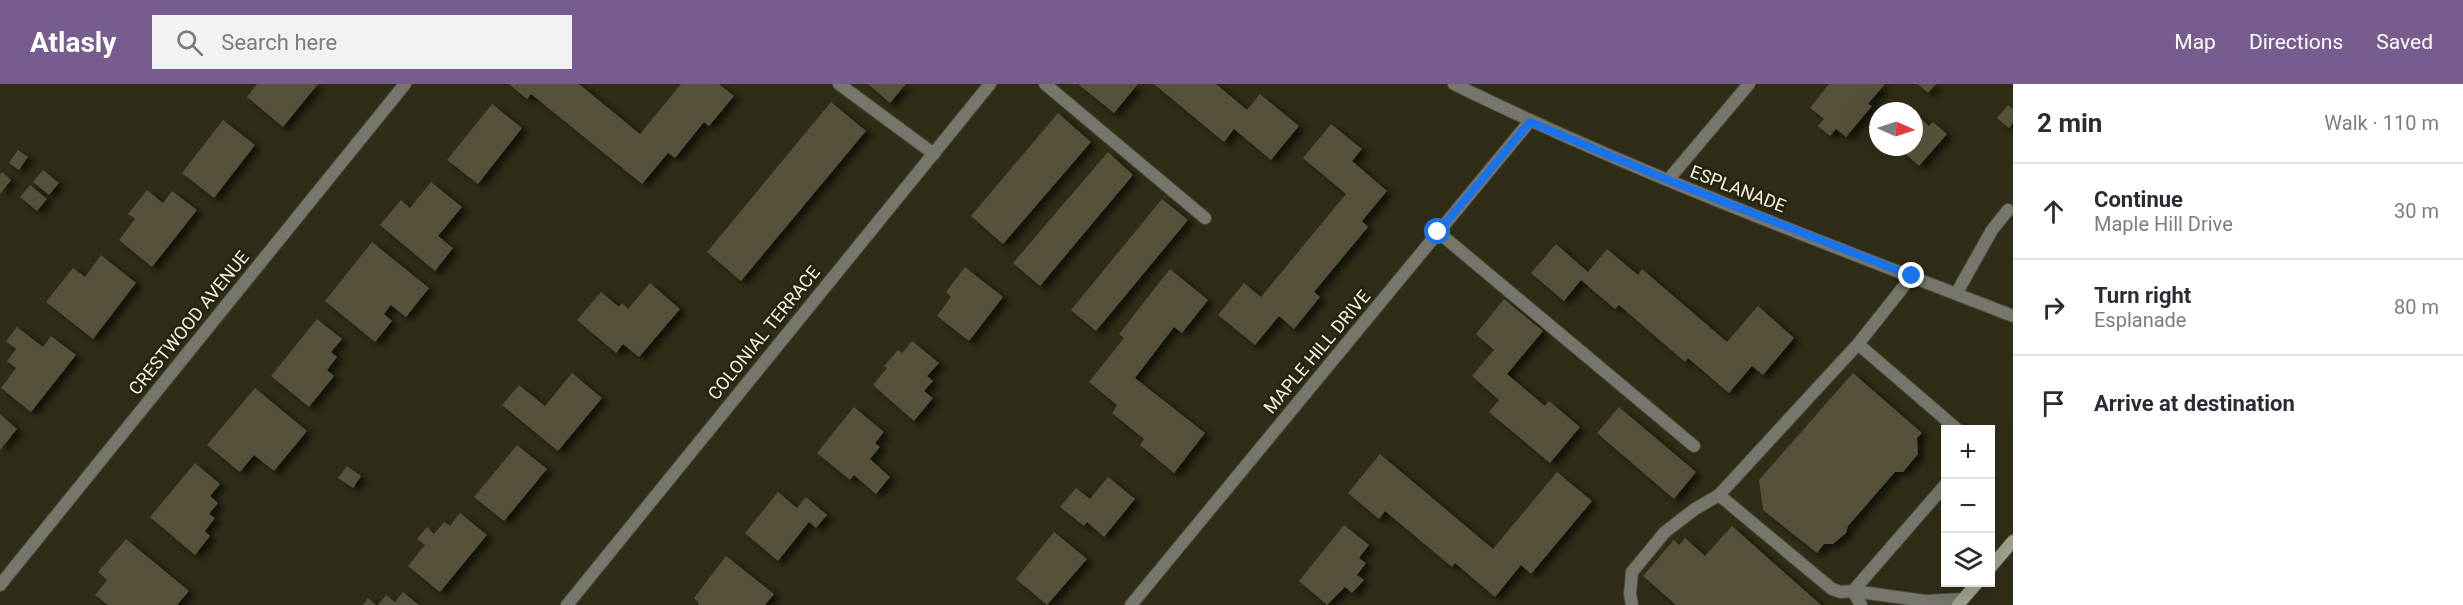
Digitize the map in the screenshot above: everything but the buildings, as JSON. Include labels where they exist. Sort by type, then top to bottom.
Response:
[{"type":"main road","points":[[1995,562],[2013,541]]},
{"type":"main road","points":[[1961,602],[1974,587]]},
{"type":"street","name":"CRESTWOOD AVENUE","points":[[0,585],[405,84]]},
{"type":"street","points":[[839,84],[934,154]]},
{"type":"street","name":"COLONIAL TERRACE","points":[[567,605],[990,84]]},
{"type":"street","points":[[1046,84],[1205,218]]},
{"type":"street","name":"ESPLANADE","points":[[1454,84],[1530,122],[1668,180],[2013,316]]},
{"type":"street","points":[[1668,180],[1749,84]]},
{"type":"street","name":"MAPLE HILL DRIVE","points":[[1131,605],[1530,122]]},
{"type":"street","points":[[1956,294],[1992,230],[2008,210]]},
{"type":"street","points":[[1438,232],[1694,447]]},
{"type":"street","points":[[1632,605],[1630,594],[1632,572],[1665,532],[1695,509],[1719,495],[1858,344],[1912,276]]},
{"type":"street","points":[[1858,344],[1953,425]]},
{"type":"street","points":[[1853,591],[1941,490]]},
{"type":"street","points":[[1719,495],[1832,589],[1841,592],[1853,591],[1925,601],[1961,602]]},
{"type":"street","points":[[1853,591],[1862,605]]},
{"type":"route","points":[[1438,232],[1530,122],[1668,180],[1912,276]]}]
